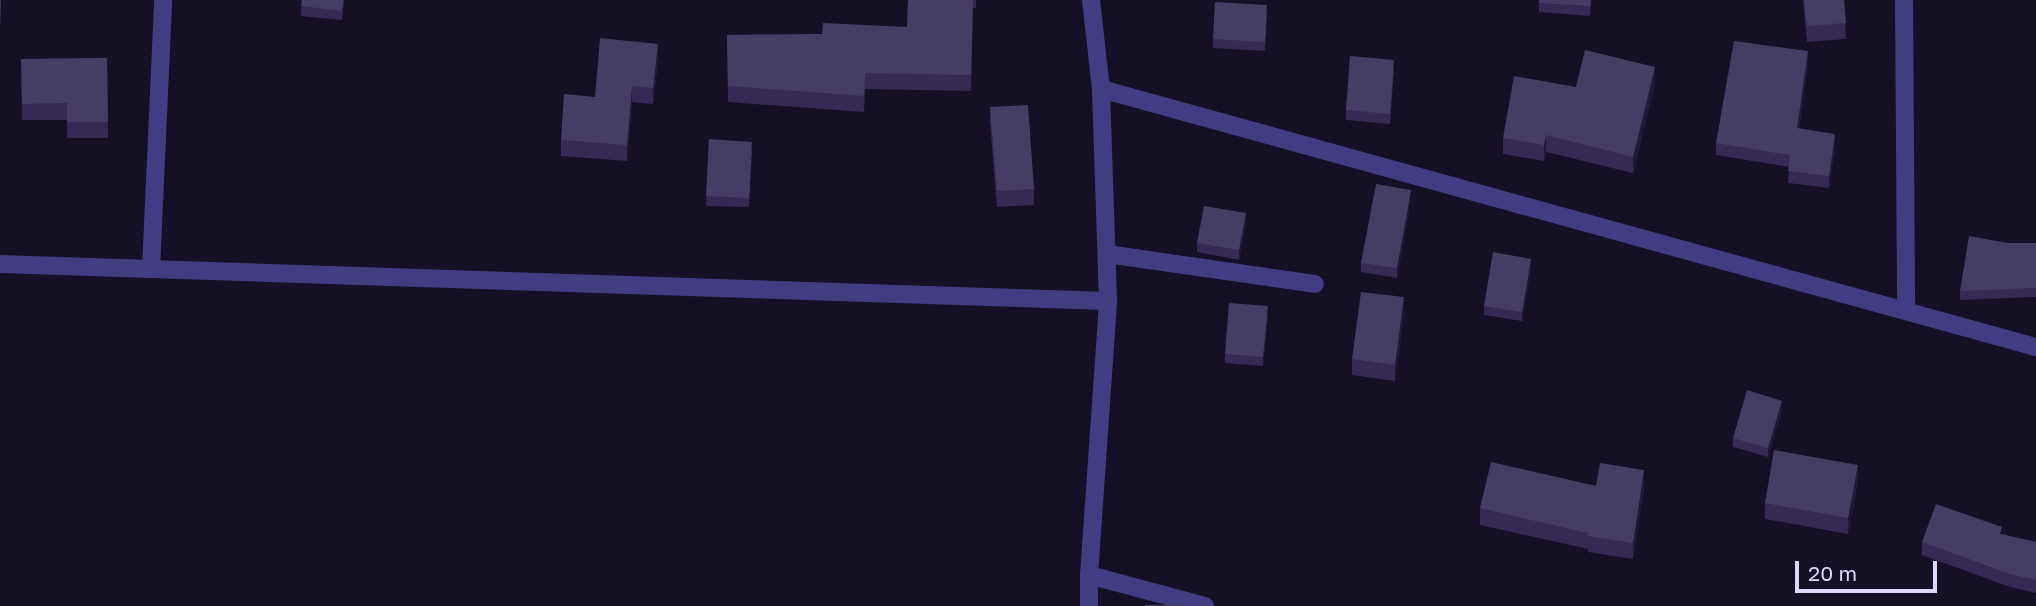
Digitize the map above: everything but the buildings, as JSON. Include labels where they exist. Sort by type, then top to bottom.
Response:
[{"type":"street","points":[[151,269],[163,0]]},
{"type":"street","points":[[1089,606],[1108,301],[1101,89],[1091,0]]},
{"type":"street","points":[[1904,0],[1906,310]]},
{"type":"street","points":[[1101,89],[2036,347]]},
{"type":"street","points":[[1107,254],[1315,284]]},
{"type":"street","points":[[0,264],[1108,301]]},
{"type":"street","points":[[1089,575],[1205,606]]}]
